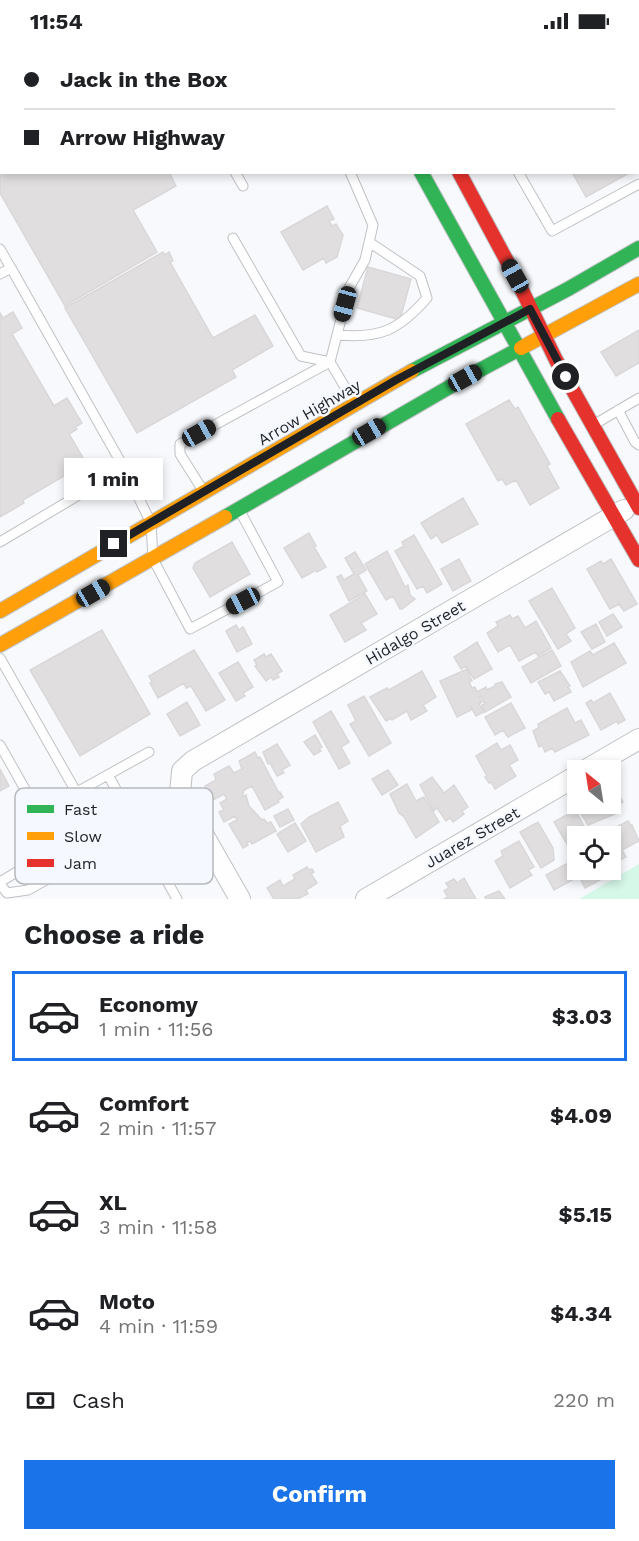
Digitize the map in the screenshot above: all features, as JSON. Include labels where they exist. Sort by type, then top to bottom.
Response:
[{"type":"main road","points":[[422,174],[639,561]]},
{"type":"main road","points":[[460,174],[515,276],[543,335],[638,506]]},
{"type":"main road","name":"Arrow Highway","points":[[0,611],[355,404],[639,248]]},
{"type":"main road","points":[[0,645],[518,348],[639,285]]},
{"type":"street","name":"Hidalgo Street","points":[[181,788],[182,771],[193,761],[613,517],[638,506]]},
{"type":"street","points":[[602,760],[639,738]]},
{"type":"street","name":"Juarez Street","points":[[366,899],[567,781]]},
{"type":"street","name":"Hidalgo Street","points":[[213,852],[240,899]]},
{"type":"lane","points":[[236,174],[243,186]]},
{"type":"lane","points":[[351,174],[373,225],[365,260],[349,288],[330,362],[355,404]]},
{"type":"lane","points":[[519,174],[552,231],[639,184]]},
{"type":"lane","points":[[233,238],[301,356],[330,362]]},
{"type":"lane","points":[[337,335],[356,337],[389,331],[411,316],[427,298],[420,276],[369,242]]},
{"type":"lane","points":[[0,249],[124,468],[151,523],[153,559],[190,629],[278,582],[238,509]]},
{"type":"lane","points":[[0,274],[11,268]]},
{"type":"lane","points":[[204,492],[180,454],[180,444],[330,362]]},
{"type":"lane","points":[[593,425],[639,398]]},
{"type":"lane","points":[[618,410],[635,442],[639,445]]},
{"type":"lane","points":[[0,542],[124,468]]},
{"type":"lane","points":[[0,658],[75,788]]},
{"type":"lane","points":[[0,745],[24,788]]},
{"type":"lane","points":[[84,788],[149,752]]},
{"type":"lane","points":[[108,775],[115,788]]},
{"type":"lane","points":[[15,874],[0,883],[7,893],[28,890],[39,884]]},
{"type":"lane","points":[[169,884],[177,899]]},
{"type":"green space","points":[[639,864],[639,899],[579,899],[612,880],[621,880],[621,874]]},
{"type":"building","points":[[1,174],[170,174],[176,186],[133,210],[157,252],[65,306],[0,193]]},
{"type":"building","points":[[573,174],[627,174],[586,197]]},
{"type":"building","points":[[327,206],[334,219],[329,221],[332,226],[336,224],[343,235],[337,257],[326,263],[324,258],[303,270],[281,232]]},
{"type":"building","points":[[163,252],[165,255],[169,252],[173,261],[170,262],[213,338],[255,315],[273,346],[232,370],[236,377],[137,433],[65,308]]},
{"type":"building","points":[[368,267],[411,279],[400,320],[357,308]]},
{"type":"building","points":[[13,312],[22,328],[12,334],[54,406],[67,398],[82,423],[69,434],[86,463],[23,500],[24,503],[0,517],[0,313],[3,318]]},
{"type":"building","points":[[639,330],[639,363],[616,376],[601,352]]},
{"type":"building","points":[[509,400],[515,409],[518,407],[550,464],[547,466],[559,488],[530,505],[516,480],[506,485],[502,479],[498,481],[466,424]]},
{"type":"building","points":[[463,498],[478,524],[442,543],[437,535],[431,539],[421,523]]},
{"type":"building","points":[[309,533],[326,567],[302,578],[284,548]]},
{"type":"building","points":[[414,535],[442,584],[427,593],[423,586],[417,589],[395,551],[404,546],[402,542]]},
{"type":"building","points":[[232,542],[250,574],[210,597],[193,568],[195,563]]},
{"type":"building","points":[[387,551],[405,587],[408,585],[410,595],[415,599],[402,609],[393,596],[386,600],[365,564]]},
{"type":"building","points":[[355,552],[366,570],[358,575],[367,591],[349,601],[337,577],[341,575],[344,580],[354,574],[345,558]]},
{"type":"building","points":[[459,559],[471,581],[453,591],[441,569]]},
{"type":"building","points":[[611,559],[637,604],[624,611],[619,604],[610,609],[587,569],[601,561],[603,564]]},
{"type":"building","points":[[552,588],[575,628],[566,634],[571,641],[558,649],[529,601]]},
{"type":"building","points":[[365,594],[377,614],[361,623],[366,630],[345,642],[330,615]]},
{"type":"building","points":[[613,614],[622,627],[607,636],[599,622]]},
{"type":"building","points":[[510,615],[512,619],[518,616],[525,628],[536,621],[551,648],[538,656],[536,652],[519,661],[510,645],[498,652],[487,633],[498,626],[496,622]]},
{"type":"building","points":[[596,624],[605,642],[592,649],[581,632]]},
{"type":"building","points":[[236,625],[239,630],[243,627],[252,644],[237,652],[226,631]]},
{"type":"building","points":[[102,630],[150,714],[80,756],[30,670]]},
{"type":"building","points":[[477,642],[492,669],[474,679],[466,666],[461,669],[454,657]]},
{"type":"building","points":[[614,643],[626,663],[583,687],[571,662],[590,651],[593,655]]},
{"type":"building","points":[[194,650],[225,700],[206,711],[191,686],[186,688],[184,683],[158,698],[150,683],[152,682],[149,676]]},
{"type":"building","points":[[552,650],[561,666],[531,683],[522,667]]},
{"type":"building","points":[[264,654],[266,657],[271,654],[282,671],[277,674],[279,677],[273,680],[271,677],[266,681],[255,666],[257,665],[254,660]]},
{"type":"building","points":[[238,662],[253,687],[243,693],[245,696],[236,701],[219,673]]},
{"type":"building","points":[[467,669],[472,681],[469,682],[477,692],[486,687],[487,690],[502,682],[511,697],[485,712],[482,705],[485,704],[481,696],[479,697],[482,702],[479,704],[484,712],[476,716],[471,707],[471,710],[457,717],[440,681]]},
{"type":"building","points":[[422,671],[436,697],[423,705],[427,711],[411,720],[407,711],[386,721],[370,697],[387,688],[389,690]]},
{"type":"building","points":[[560,671],[570,686],[568,687],[571,692],[554,701],[549,692],[545,694],[538,682]]},
{"type":"building","points":[[610,693],[625,720],[618,724],[617,721],[601,730],[586,703],[591,700],[593,703]]},
{"type":"building","points":[[364,696],[391,743],[369,756],[350,724],[356,721],[348,705]]},
{"type":"building","points":[[187,702],[200,725],[180,736],[167,714]]},
{"type":"building","points":[[511,703],[525,728],[508,737],[503,730],[495,735],[485,717]]},
{"type":"building","points":[[567,708],[575,723],[581,720],[589,735],[555,752],[552,748],[545,752],[542,745],[539,747],[533,731],[539,727],[538,724]]},
{"type":"building","points":[[331,711],[349,742],[341,747],[350,763],[339,769],[313,722]]},
{"type":"building","points":[[315,735],[322,747],[319,749],[321,751],[314,755],[304,742]]},
{"type":"building","points":[[497,743],[501,750],[510,745],[518,760],[509,765],[516,776],[495,789],[485,777],[487,776],[476,756]]},
{"type":"building","points":[[277,744],[290,765],[282,770],[284,773],[277,776],[263,752]]},
{"type":"building","points":[[255,752],[283,797],[265,810],[252,786],[244,790],[242,797],[246,795],[249,806],[262,820],[264,819],[267,823],[271,822],[276,831],[252,844],[250,841],[243,848],[229,824],[237,820],[235,816],[224,822],[219,812],[224,810],[220,803],[227,799],[224,794],[213,800],[213,788],[205,786],[216,780],[214,774],[229,766],[234,773],[242,769],[239,761]]},
{"type":"building","points":[[0,769],[9,786],[0,791]]},
{"type":"building","points":[[388,770],[398,785],[382,795],[372,779]]},
{"type":"building","points":[[432,777],[444,793],[454,785],[468,807],[462,811],[464,814],[453,822],[450,818],[446,821],[437,808],[434,811],[420,785]]},
{"type":"building","points":[[407,784],[416,801],[424,797],[439,822],[416,838],[404,817],[399,813],[390,794]]},
{"type":"building","points":[[338,802],[348,821],[340,826],[344,837],[316,852],[301,824],[309,817]]},
{"type":"building","points":[[288,809],[294,820],[280,827],[274,816]]},
{"type":"building","points":[[568,814],[577,814],[584,826],[567,826],[567,844],[554,822]]},
{"type":"building","points":[[582,814],[615,814],[588,825]]},
{"type":"building","points":[[628,821],[639,841],[622,850],[626,857],[621,860],[621,826],[618,826]]},
{"type":"building","points":[[538,822],[553,848],[554,860],[541,868],[520,832]]},
{"type":"building","points":[[295,823],[306,841],[288,852],[277,834]]},
{"type":"building","points":[[519,841],[534,867],[528,870],[532,875],[510,888],[495,861],[503,856],[501,851]]},
{"type":"building","points":[[567,864],[567,880],[572,880],[554,890],[546,875]]},
{"type":"building","points":[[307,867],[314,872],[311,874],[317,883],[306,890],[308,894],[297,899],[274,899],[267,888],[280,880],[283,886],[295,879],[293,875]]},
{"type":"building","points":[[464,878],[476,899],[444,899],[448,897],[444,891],[449,888],[446,883],[454,879],[457,883]]},
{"type":"building","points":[[581,880],[600,880],[585,888]]},
{"type":"building","points":[[499,891],[505,899],[486,899],[485,897]]},
{"type":"traffic: fast","points":[[422,174],[558,419]]},
{"type":"traffic: fast","points":[[412,371],[568,289],[639,248]]},
{"type":"traffic: fast","points":[[225,517],[521,348]]},
{"type":"traffic: slow","points":[[521,348],[639,284]]},
{"type":"traffic: slow","points":[[0,611],[412,371]]},
{"type":"traffic: slow","points":[[0,645],[225,517]]},
{"type":"traffic: jam","points":[[460,174],[515,276],[556,360],[639,508]]},
{"type":"traffic: jam","points":[[558,419],[639,560]]},
{"type":"route","points":[[114,544],[396,380],[530,309],[566,377]]}]
